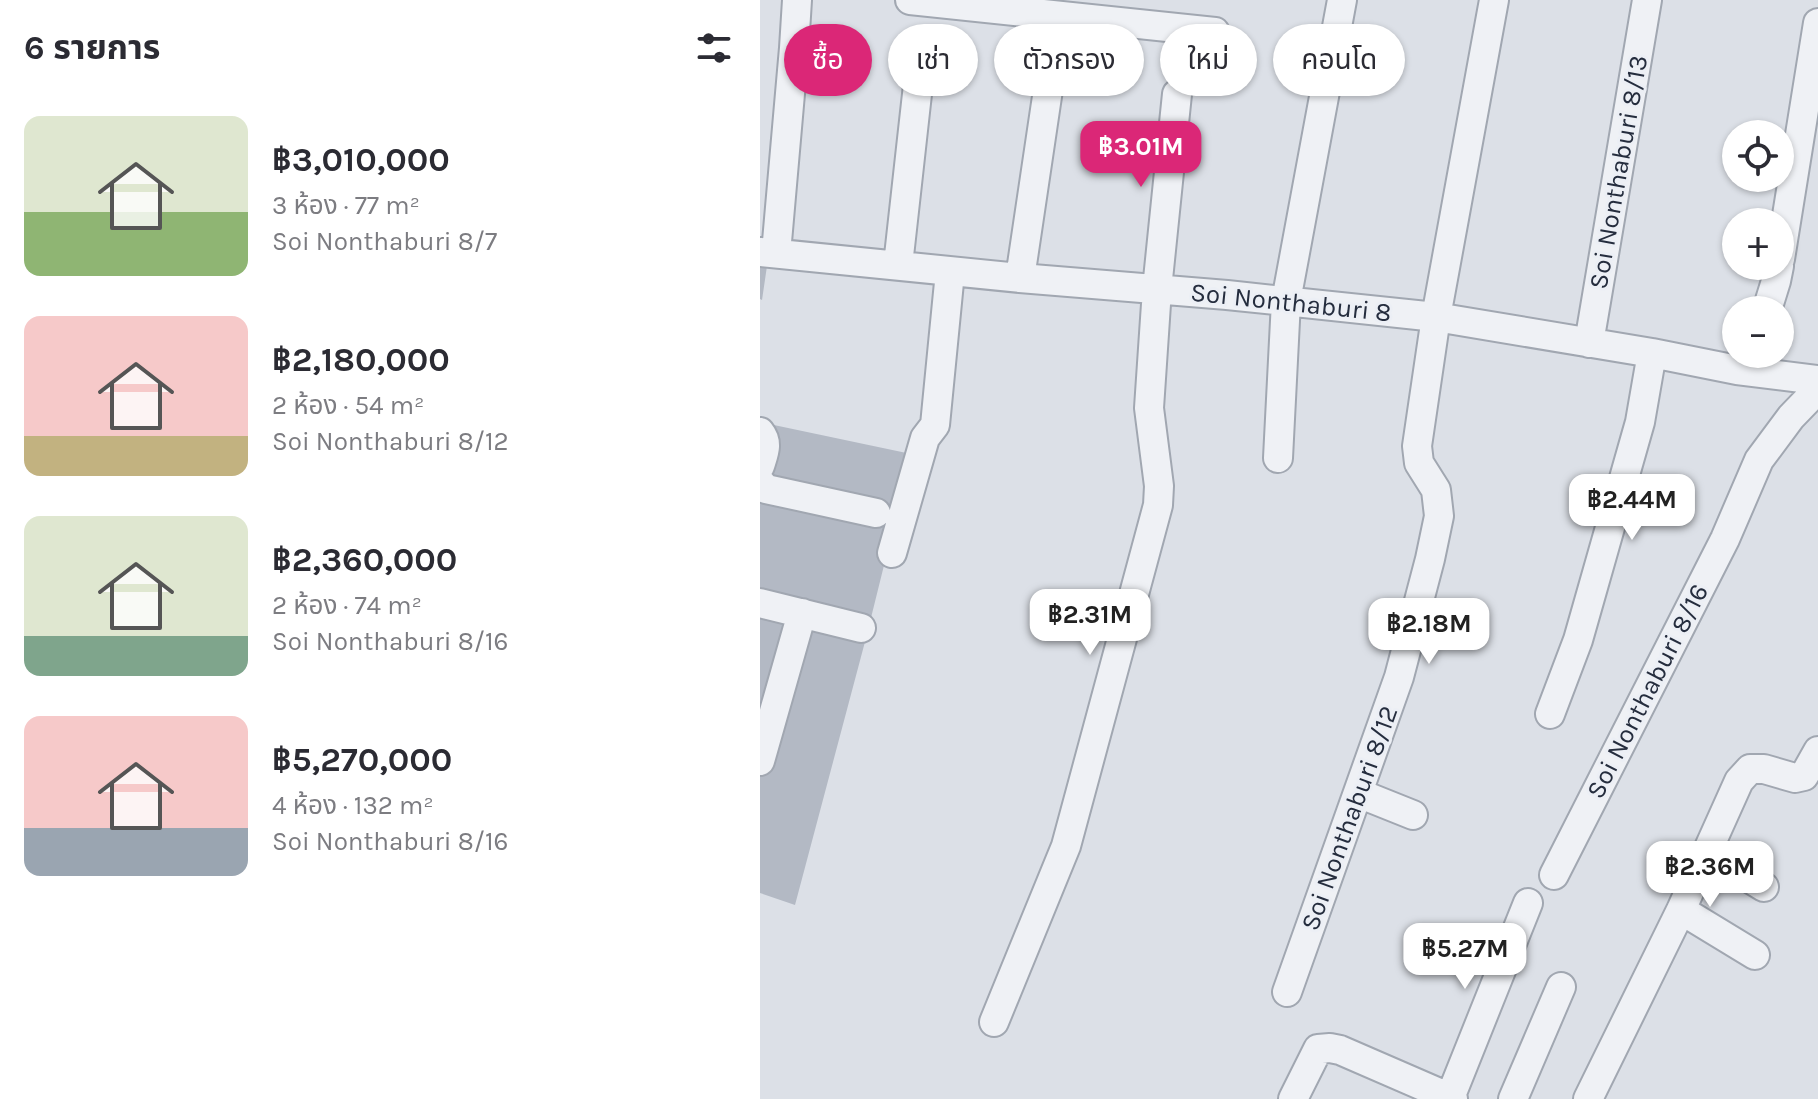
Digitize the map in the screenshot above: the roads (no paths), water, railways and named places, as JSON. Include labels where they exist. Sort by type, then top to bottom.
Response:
[{"type":"street","points":[[768,253],[794,48],[797,0]]},
{"type":"street","points":[[910,0],[1160,26]]},
{"type":"street","points":[[1278,458],[1286,301],[1342,0]]},
{"type":"street","name":"Soi Nonthaburi 8/12","points":[[1287,992],[1399,677],[1439,516],[1436,490],[1419,463],[1417,446],[1436,317],[1494,0]]},
{"type":"street","name":"Soi Nonthaburi 8/13","points":[[1589,343],[1647,0]]},
{"type":"street","points":[[1788,208],[1818,23]]},
{"type":"street","points":[[898,265],[917,96]]},
{"type":"street","points":[[1020,278],[1047,96]]},
{"type":"street","points":[[994,1022],[1066,846],[1158,505],[1159,486],[1149,408],[1157,289],[1177,96]]},
{"type":"street","name":"Soi Nonthaburi 8","points":[[768,253],[1436,317],[1652,353],[1722,360]]},
{"type":"street","points":[[892,553],[925,438],[935,425],[950,272]]},
{"type":"street","points":[[1550,714],[1578,640],[1640,422],[1652,353]]},
{"type":"street","name":"Soi Nonthaburi 8","points":[[1765,368],[1818,380]]},
{"type":"street","name":"Soi Nonthaburi 8/16","points":[[1554,875],[1725,539],[1759,460],[1791,417],[1818,389]]},
{"type":"street","points":[[760,432],[766,439],[766,448],[760,466]]},
{"type":"street","points":[[760,482],[766,489],[876,513]]},
{"type":"street","points":[[760,603],[861,628]]},
{"type":"street","points":[[760,761],[802,613]]},
{"type":"street","points":[[1589,1099],[1681,910],[1739,781],[1750,769],[1764,769],[1795,778],[1804,776],[1818,751]]},
{"type":"street","points":[[1358,793],[1413,815]]},
{"type":"street","points":[[1707,852],[1764,887]]},
{"type":"street","points":[[1293,1099],[1318,1049],[1330,1048],[1451,1098],[1528,903]]},
{"type":"street","points":[[1681,910],[1755,955]]},
{"type":"street","points":[[1513,1099],[1561,987]]}]
